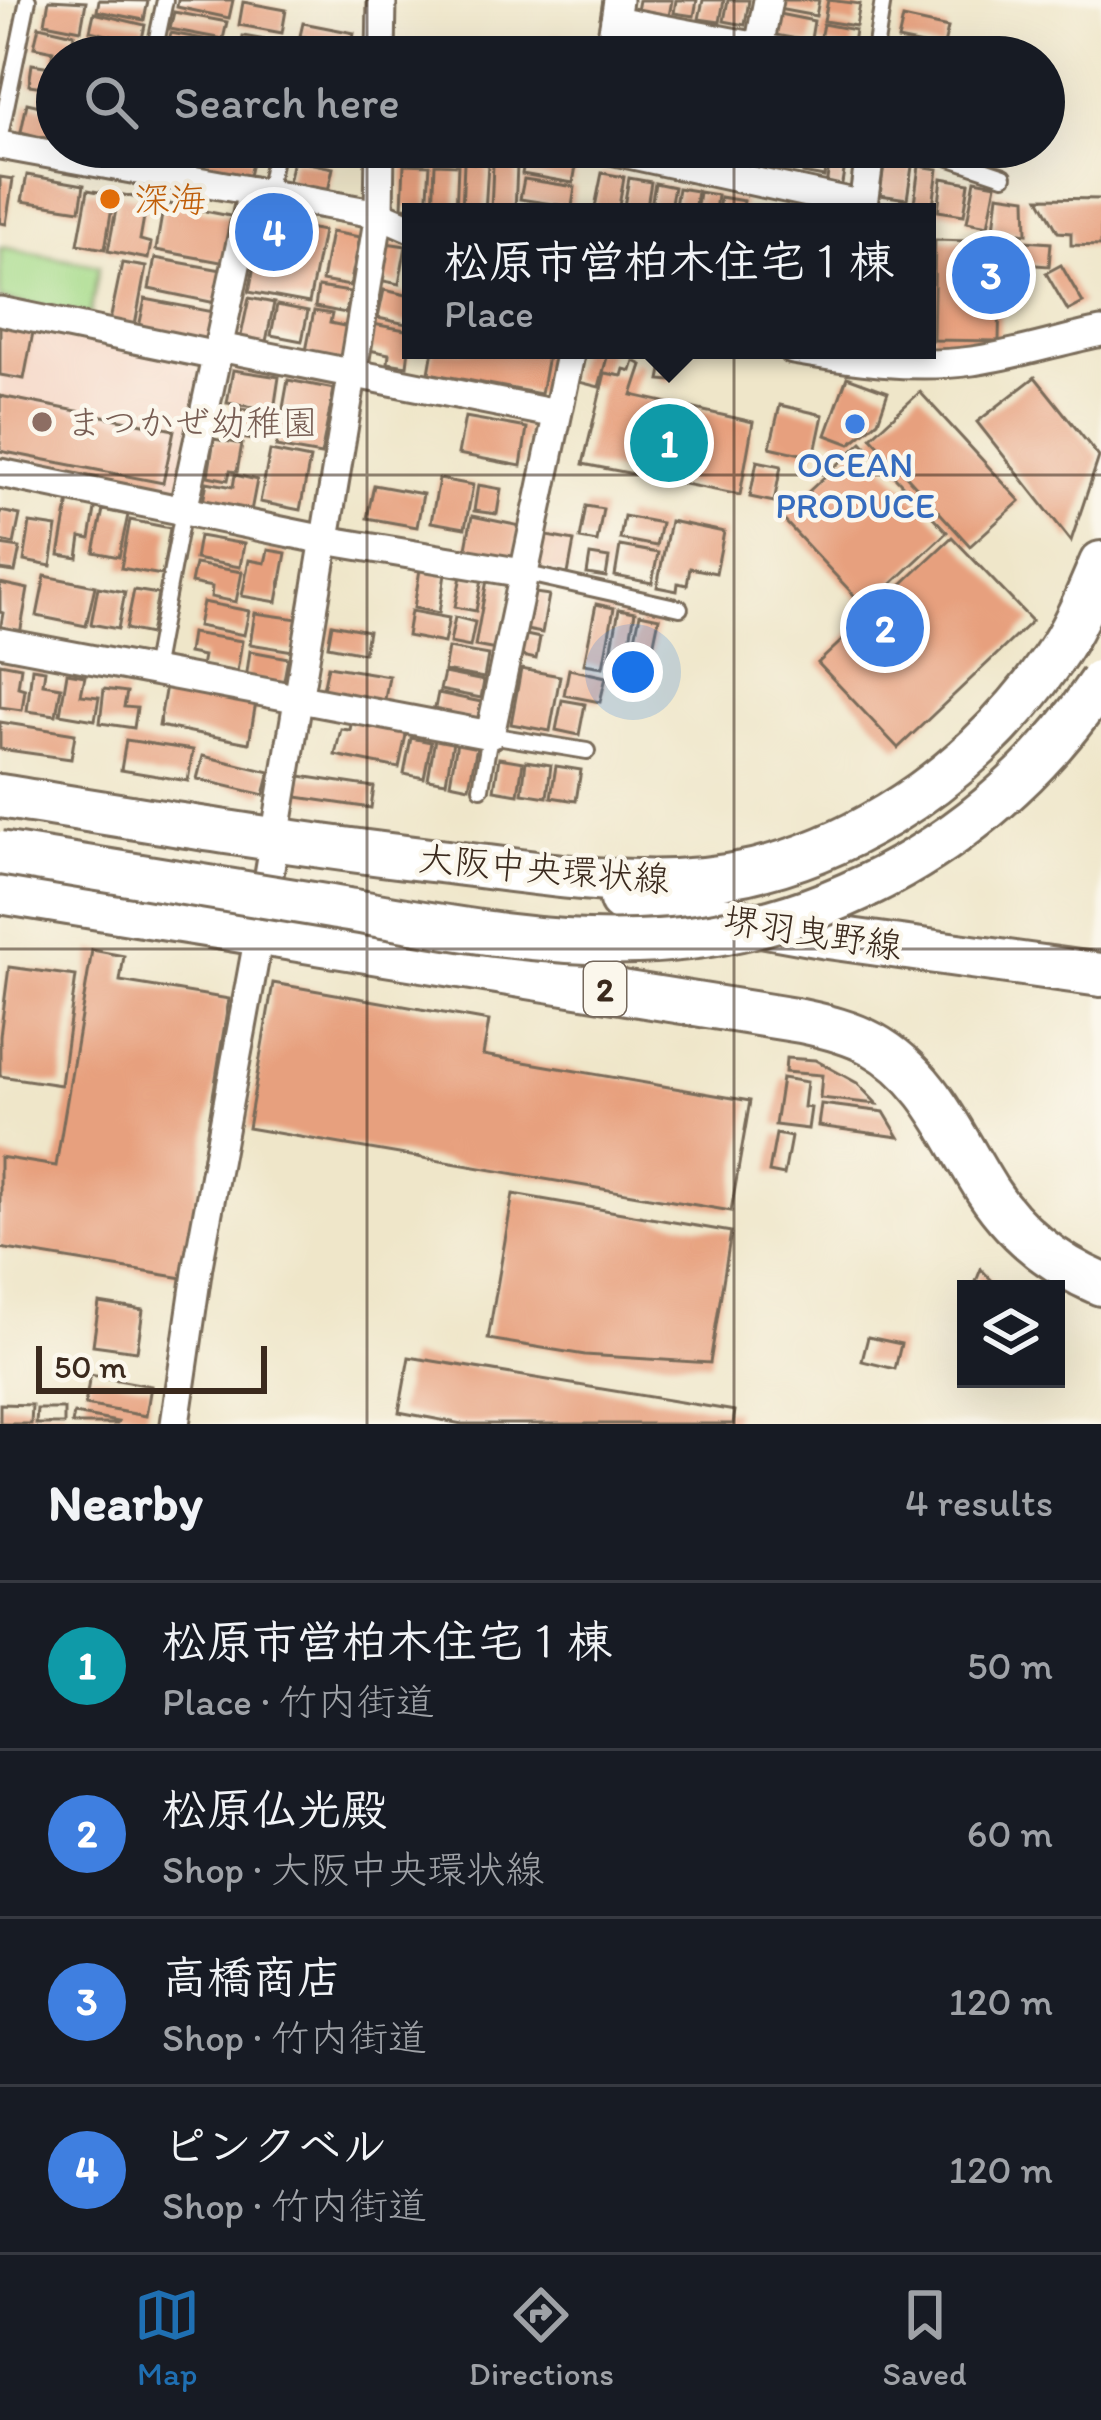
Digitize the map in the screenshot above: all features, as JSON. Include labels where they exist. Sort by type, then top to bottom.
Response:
[{"type":"main road","name":"大阪中央環状線","points":[[0,796],[294,843],[543,873],[646,881],[705,879],[780,863],[882,818],[944,777],[983,743],[1055,656],[1101,563]]},
{"type":"main road","name":"大阪中央環状線","points":[[0,853],[511,934],[638,942],[712,934],[772,922],[829,903],[951,838],[1025,775],[1079,714],[1101,681]]},
{"type":"main road","name":"堺羽曳野線","points":[[294,843],[828,937],[1101,975]]},
{"type":"main road","name":"2","points":[[0,892],[801,1021],[851,1034],[892,1057],[928,1093],[988,1192],[1020,1232],[1101,1284]]},
{"type":"street","points":[[381,36],[382,0]]},
{"type":"street","points":[[761,36],[768,0]]},
{"type":"street","points":[[616,10],[716,36]]},
{"type":"street","points":[[0,141],[36,146]]},
{"type":"street","points":[[170,168],[260,192],[379,214],[402,224]]},
{"type":"street","points":[[175,1424],[198,1266],[259,934],[294,843],[298,699],[379,214],[380,168]]},
{"type":"street","points":[[688,168],[841,203]]},
{"type":"street","points":[[864,203],[868,168]]},
{"type":"street","points":[[183,511],[260,192]]},
{"type":"street","points":[[0,311],[557,414]]},
{"type":"street","points":[[879,359],[922,364],[973,361],[1101,332]]},
{"type":"street","points":[[0,642],[490,735],[569,359]]},
{"type":"street","points":[[0,473],[325,540],[523,573]]},
{"type":"lane","points":[[0,141],[28,0]]},
{"type":"lane","points":[[157,36],[165,0]]},
{"type":"lane","points":[[877,36],[883,0]]},
{"type":"lane","points":[[260,192],[269,168]]},
{"type":"lane","points":[[980,168],[1004,176]]},
{"type":"lane","points":[[153,671],[183,511]]},
{"type":"lane","points":[[523,573],[680,608]]},
{"type":"lane","points":[[482,788],[490,735],[586,751]]},
{"type":"shaded area","points":[[0,322],[193,361],[201,373],[181,480],[171,491],[0,456]]},
{"type":"green space","points":[[0,247],[99,266],[90,316],[0,299]]},
{"type":"building","points":[[49,0],[86,2],[81,30],[45,23]]},
{"type":"building","points":[[99,0],[148,1],[144,20],[97,11]]},
{"type":"building","points":[[178,0],[233,0],[229,18],[177,7]]},
{"type":"building","points":[[639,0],[672,0],[669,16],[637,11]]},
{"type":"building","points":[[676,0],[697,0],[694,16],[674,13]]},
{"type":"building","points":[[703,0],[724,0],[720,22],[699,19]]},
{"type":"building","points":[[728,0],[749,0],[745,25],[724,21]]},
{"type":"building","points":[[779,0],[819,0],[816,16],[778,9]]},
{"type":"building","points":[[828,0],[860,4],[856,26],[824,21]]},
{"type":"building","points":[[243,2],[286,10],[282,33],[239,25]]},
{"type":"building","points":[[174,12],[227,22],[224,36],[170,29]]},
{"type":"building","points":[[94,13],[145,25],[143,36],[90,31]]},
{"type":"building","points":[[779,14],[814,21],[812,36],[775,36]]},
{"type":"building","points":[[903,18],[948,28],[946,36],[899,36]]},
{"type":"building","points":[[303,23],[354,33],[354,36],[300,36]]},
{"type":"building","points":[[823,24],[855,30],[854,36],[821,36]]},
{"type":"building","points":[[39,26],[74,34],[74,36],[37,36]]},
{"type":"building","points":[[32,64],[36,65],[36,86],[29,85]]},
{"type":"building","points":[[27,103],[36,105],[36,136],[21,132]]},
{"type":"building","points":[[205,168],[251,168],[248,181],[204,173]]},
{"type":"building","points":[[291,168],[333,168],[328,191],[288,183]]},
{"type":"building","points":[[404,168],[430,168],[427,203],[402,203]]},
{"type":"building","points":[[435,168],[458,168],[456,203],[433,203]]},
{"type":"building","points":[[464,168],[488,168],[486,203],[462,203]]},
{"type":"building","points":[[493,168],[517,168],[515,203],[491,203]]},
{"type":"building","points":[[523,168],[576,168],[573,183],[522,174]]},
{"type":"building","points":[[804,168],[826,168],[824,177],[803,173]]},
{"type":"building","points":[[829,168],[844,168],[841,189],[826,186]]},
{"type":"building","points":[[883,168],[912,168],[907,199],[880,195]]},
{"type":"building","points":[[919,168],[938,169],[933,203],[914,203]]},
{"type":"building","points":[[602,173],[624,177],[620,203],[596,203]]},
{"type":"building","points":[[27,175],[84,185],[80,210],[22,201]]},
{"type":"building","points":[[0,177],[13,179],[6,224],[0,223]]},
{"type":"building","points":[[629,178],[651,182],[648,203],[625,203]]},
{"type":"building","points":[[942,178],[969,183],[964,215],[938,211]]},
{"type":"building","points":[[524,179],[575,187],[573,203],[520,199]]},
{"type":"building","points":[[975,180],[996,184],[988,226],[967,222]]},
{"type":"building","points":[[655,183],[674,187],[671,203],[652,203]]},
{"type":"building","points":[[678,188],[697,191],[695,203],[676,203]]},
{"type":"building","points":[[88,190],[114,195],[105,249],[78,244]]},
{"type":"building","points":[[699,192],[717,195],[716,203],[697,203]]},
{"type":"building","points":[[119,194],[147,200],[140,240],[151,243],[148,259],[108,251]]},
{"type":"building","points":[[998,194],[1026,198],[1027,234],[994,229]]},
{"type":"building","points":[[720,197],[744,201],[744,203],[719,203]]},
{"type":"building","points":[[1039,198],[1101,199],[1101,246],[1071,245],[1071,233],[1058,232]]},
{"type":"building","points":[[164,203],[235,217],[226,263],[156,250]]},
{"type":"building","points":[[307,228],[323,231],[309,303],[249,292],[260,235],[304,244]]},
{"type":"building","points":[[331,232],[360,237],[350,286],[322,281]]},
{"type":"building","points":[[936,240],[1001,242],[999,341],[936,340]]},
{"type":"building","points":[[1010,240],[1051,243],[1049,266],[1008,263]]},
{"type":"building","points":[[386,243],[402,245],[399,284],[379,280]]},
{"type":"building","points":[[155,258],[227,271],[220,304],[149,289]]},
{"type":"building","points":[[122,263],[146,267],[135,325],[110,321]]},
{"type":"building","points":[[1061,265],[1083,303],[1068,311],[1046,273]]},
{"type":"building","points":[[318,287],[350,292],[346,313],[315,307]]},
{"type":"building","points":[[384,290],[402,294],[402,323],[378,318]]},
{"type":"building","points":[[249,298],[274,303],[264,351],[239,345]]},
{"type":"building","points":[[145,299],[218,313],[212,341],[139,327]]},
{"type":"building","points":[[277,305],[308,311],[302,341],[271,335]]},
{"type":"building","points":[[314,311],[332,314],[330,323],[349,327],[342,363],[305,356]]},
{"type":"building","points":[[0,321],[34,327],[24,379],[0,375]]},
{"type":"building","points":[[373,324],[402,329],[402,359],[408,359],[407,366],[388,363],[389,354],[369,350]]},
{"type":"building","points":[[431,359],[547,359],[541,394],[429,373]]},
{"type":"building","points":[[576,359],[607,359],[599,387],[571,380]]},
{"type":"building","points":[[664,359],[675,359],[671,381],[660,380]]},
{"type":"building","points":[[634,361],[642,365],[632,395],[753,422],[740,495],[583,464],[605,373],[622,376],[624,369],[631,371]]},
{"type":"building","points":[[233,370],[279,377],[274,410],[227,403]]},
{"type":"building","points":[[847,377],[888,392],[878,421],[850,444],[826,435]]},
{"type":"building","points":[[1035,377],[1099,457],[1071,541],[977,422]]},
{"type":"building","points":[[288,380],[334,389],[321,455],[276,447]]},
{"type":"building","points":[[920,392],[1020,501],[970,546],[871,437]]},
{"type":"building","points":[[0,396],[174,430],[163,483],[0,451]]},
{"type":"building","points":[[780,405],[823,415],[814,457],[770,447]]},
{"type":"building","points":[[241,409],[269,414],[264,442],[236,437]]},
{"type":"building","points":[[465,417],[527,428],[521,466],[458,454]]},
{"type":"building","points":[[214,439],[242,444],[237,472],[230,471],[228,480],[208,476]]},
{"type":"building","points":[[862,442],[947,532],[866,608],[781,517]]},
{"type":"building","points":[[270,451],[310,459],[300,510],[260,502]]},
{"type":"building","points":[[757,461],[781,466],[774,502],[750,497]]},
{"type":"building","points":[[235,475],[257,480],[251,511],[203,502],[207,482],[233,487]]},
{"type":"building","points":[[439,479],[473,485],[465,528],[431,522]]},
{"type":"building","points":[[374,485],[423,494],[417,527],[367,518]]},
{"type":"building","points":[[478,485],[501,489],[497,514],[474,511]]},
{"type":"building","points":[[69,500],[96,504],[90,539],[81,537],[78,558],[59,555]]},
{"type":"building","points":[[586,506],[603,509],[597,542],[580,539]]},
{"type":"building","points":[[103,510],[128,515],[119,557],[94,552]]},
{"type":"building","points":[[0,511],[20,515],[14,544],[0,541]]},
{"type":"building","points":[[472,516],[520,526],[513,562],[465,553]]},
{"type":"building","points":[[624,516],[661,523],[656,546],[620,539]]},
{"type":"building","points":[[130,520],[170,528],[162,575],[121,568]]},
{"type":"building","points":[[670,521],[724,532],[716,573],[690,568],[687,585],[678,583],[677,591],[657,587]]},
{"type":"building","points":[[30,523],[57,527],[51,566],[24,561]]},
{"type":"building","points":[[542,535],[574,541],[568,574],[535,568]]},
{"type":"building","points":[[199,536],[244,544],[240,567],[195,559]]},
{"type":"building","points":[[952,537],[1032,621],[898,748],[818,663]]},
{"type":"building","points":[[0,545],[20,548],[15,572],[0,570]]},
{"type":"building","points":[[620,546],[658,553],[652,583],[615,576]]},
{"type":"building","points":[[268,550],[286,553],[277,602],[242,596],[249,560],[265,563]]},
{"type":"building","points":[[590,555],[609,558],[606,577],[587,574]]},
{"type":"building","points":[[195,564],[242,572],[236,602],[211,597],[212,587],[191,583]]},
{"type":"building","points":[[420,569],[445,574],[439,613],[414,608]]},
{"type":"building","points":[[45,576],[95,586],[86,626],[37,616]]},
{"type":"building","points":[[461,576],[482,579],[476,611],[455,607]]},
{"type":"building","points":[[487,580],[509,584],[496,650],[475,646]]},
{"type":"building","points":[[0,583],[28,589],[20,634],[0,630]]},
{"type":"building","points":[[98,587],[125,592],[118,629],[91,624]]},
{"type":"building","points":[[134,590],[158,594],[150,634],[126,629]]},
{"type":"building","points":[[528,592],[549,595],[542,633],[521,629]]},
{"type":"building","points":[[203,602],[249,611],[244,635],[198,626]]},
{"type":"building","points":[[596,604],[614,608],[603,667],[584,664]]},
{"type":"building","points":[[619,609],[635,612],[624,672],[608,669]]},
{"type":"building","points":[[411,611],[449,618],[444,643],[407,636]]},
{"type":"building","points":[[255,613],[298,619],[293,651],[250,644]]},
{"type":"building","points":[[640,614],[659,618],[650,661],[631,657]]},
{"type":"building","points":[[455,617],[475,622],[470,647],[450,643]]},
{"type":"building","points":[[332,624],[368,631],[364,653],[328,646]]},
{"type":"building","points":[[191,633],[242,641],[237,672],[201,666],[203,656],[188,653]]},
{"type":"building","points":[[521,634],[540,638],[536,659],[517,655]]},
{"type":"building","points":[[448,648],[488,655],[484,678],[444,671]]},
{"type":"building","points":[[250,651],[288,658],[283,685],[246,679]]},
{"type":"building","points":[[0,663],[21,667],[22,710],[0,707]]},
{"type":"building","points":[[328,666],[389,676],[384,705],[322,694]]},
{"type":"building","points":[[32,668],[45,670],[43,684],[61,687],[56,715],[27,711]]},
{"type":"building","points":[[521,669],[560,676],[550,731],[511,724]]},
{"type":"building","points":[[569,669],[606,677],[600,702],[564,695]]},
{"type":"building","points":[[67,673],[85,676],[81,695],[99,697],[95,720],[60,714]]},
{"type":"building","points":[[444,673],[484,681],[481,698],[440,690]]},
{"type":"building","points":[[166,685],[256,702],[249,743],[159,726]]},
{"type":"building","points":[[104,689],[127,692],[124,707],[137,708],[134,728],[100,723]]},
{"type":"building","points":[[438,693],[481,702],[477,722],[434,713]]},
{"type":"building","points":[[562,700],[585,704],[579,735],[556,730]]},
{"type":"building","points":[[352,719],[407,730],[399,768],[335,755],[341,729],[350,730]]},
{"type":"building","points":[[0,722],[75,734],[71,759],[0,749]]},
{"type":"building","points":[[411,738],[431,742],[424,778],[404,774]]},
{"type":"building","points":[[435,739],[453,742],[446,782],[428,779]]},
{"type":"building","points":[[126,740],[193,750],[188,781],[121,770]]},
{"type":"building","points":[[457,742],[477,746],[469,787],[450,783]]},
{"type":"building","points":[[203,756],[270,772],[264,795],[197,779]]},
{"type":"building","points":[[499,758],[523,762],[518,794],[494,790]]},
{"type":"building","points":[[526,761],[551,765],[547,797],[522,793]]},
{"type":"building","points":[[556,766],[581,770],[576,801],[551,797]]},
{"type":"building","points":[[300,776],[374,787],[371,808],[297,797]]},
{"type":"building","points":[[92,950],[124,956],[120,981],[229,999],[183,1278],[0,1248],[0,1157],[56,1166]]},
{"type":"building","points":[[9,967],[76,976],[61,1085],[0,1076]]},
{"type":"building","points":[[273,983],[489,1021],[483,1055],[750,1101],[731,1211],[248,1128]]},
{"type":"building","points":[[786,1058],[815,1060],[857,1083],[877,1104],[820,1098],[822,1075],[785,1072]]},
{"type":"building","points":[[782,1078],[807,1082],[808,1129],[775,1125]]},
{"type":"building","points":[[821,1104],[884,1112],[899,1137],[818,1126]]},
{"type":"building","points":[[776,1134],[791,1137],[784,1175],[769,1172]]},
{"type":"building","points":[[513,1194],[731,1232],[710,1363],[585,1355],[488,1339]]},
{"type":"building","points":[[99,1303],[143,1310],[137,1351],[93,1345]]},
{"type":"building","points":[[868,1337],[901,1344],[895,1369],[862,1361]]},
{"type":"building","points":[[409,1357],[735,1411],[733,1424],[462,1424],[399,1412]]},
{"type":"building","points":[[90,1375],[151,1386],[146,1416],[85,1405]]},
{"type":"building","points":[[0,1404],[32,1405],[31,1424],[0,1424]]},
{"type":"building","points":[[37,1409],[64,1409],[64,1424],[36,1424]]},
{"type":"building","points":[[74,1414],[118,1422],[72,1424]]},
{"type":"place","name":"深海","points":[[110,199]]},
{"type":"place","name":"ピンクベル","points":[[274,232]]},
{"type":"place","name":"高橋商店","points":[[991,275]]},
{"type":"place","name":"まつかぜ幼稚園","points":[[42,422]]},
{"type":"place","name":"OCEAN PRODUCE","points":[[855,424]]},
{"type":"place","name":"松原市営柏木住宅１棟","points":[[669,443]]},
{"type":"place","name":"松原仏光殿","points":[[885,628]]}]
